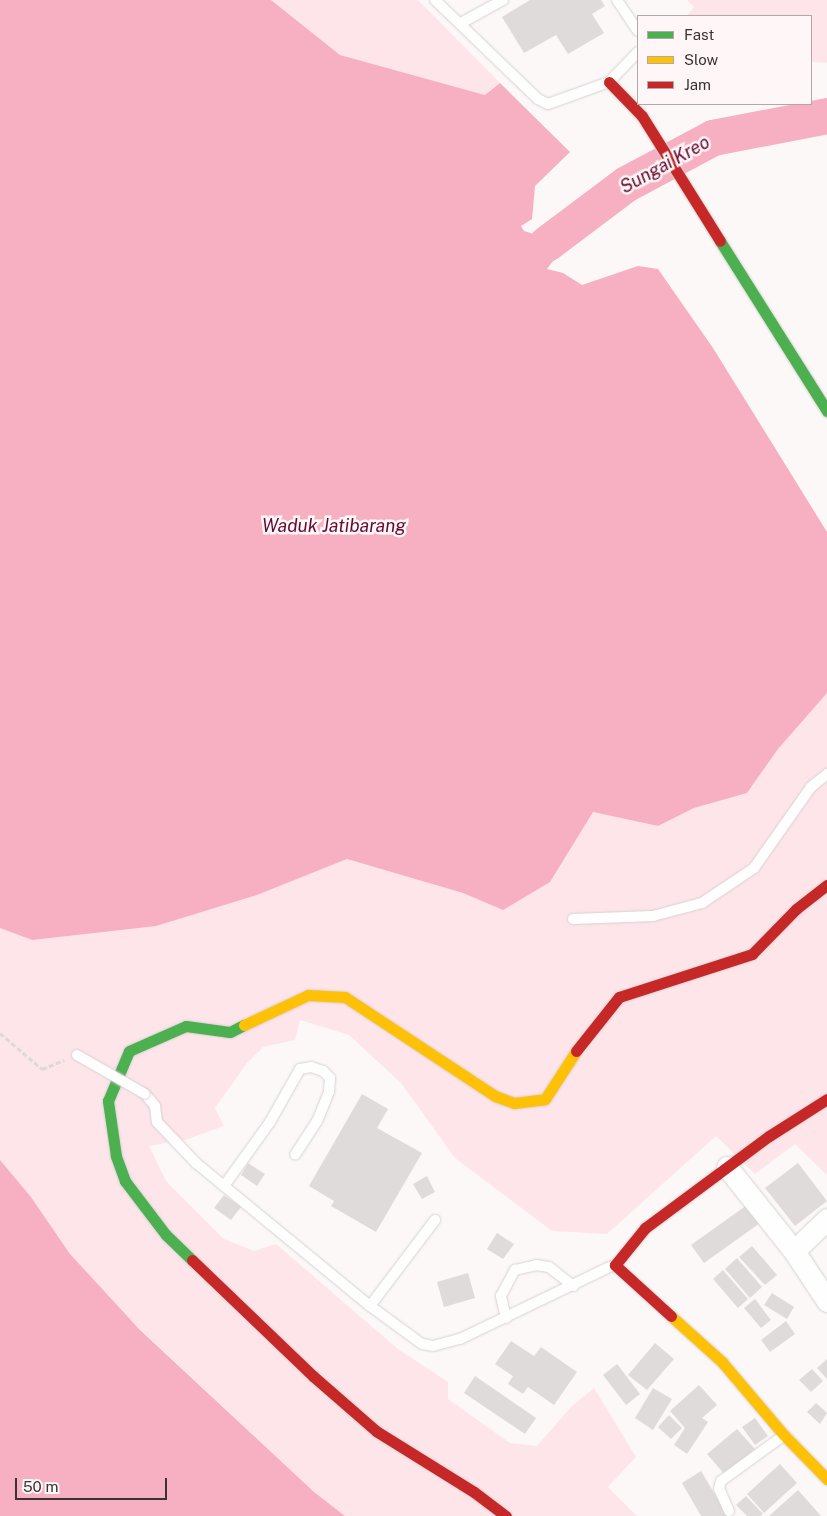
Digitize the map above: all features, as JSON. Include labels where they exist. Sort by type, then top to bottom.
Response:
[{"type":"street","points":[[609,82],[642,116],[827,411]]},
{"type":"street","points":[[506,1516],[474,1492],[376,1431],[313,1376],[166,1235],[125,1181],[116,1156],[108,1101],[129,1051],[186,1026],[230,1032],[308,994],[345,997],[494,1096],[514,1103],[545,1099],[564,1066],[619,997],[752,954],[796,909],[827,885]]},
{"type":"street","points":[[827,1099],[727,1167],[645,1228],[615,1265],[722,1362],[784,1435],[827,1479]]},
{"type":"street","points":[[727,1167],[794,1251],[827,1301]]},
{"type":"street","points":[[794,1251],[827,1219]]},
{"type":"lane","points":[[435,0],[538,99],[548,104],[609,82],[637,53]]},
{"type":"lane","points":[[461,23],[503,0]]},
{"type":"lane","points":[[617,0],[637,30]]},
{"type":"lane","points":[[573,920],[653,916],[702,903],[754,868],[811,787],[827,774]]},
{"type":"lane","points":[[77,1054],[145,1094],[155,1106],[157,1122],[196,1163],[412,1339],[433,1346],[460,1339],[615,1265]]},
{"type":"lane","points":[[224,1186],[270,1122],[300,1069],[311,1067],[323,1071],[330,1078],[329,1092],[317,1121],[295,1155]]},
{"type":"lane","points":[[370,1306],[435,1220]]},
{"type":"lane","points":[[506,1318],[501,1296],[515,1270],[536,1265],[549,1267],[573,1286]]},
{"type":"lane","points":[[729,1511],[719,1489],[721,1481],[784,1435]]},
{"type":"path","points":[[0,1033],[42,1069],[77,1054]]},
{"type":"shaded area","points":[[271,0],[418,0],[500,83],[485,95],[340,55]]},
{"type":"shaded area","points":[[687,0],[827,0],[827,63],[812,62],[812,15],[688,15],[694,7]]},
{"type":"shaded area","points":[[827,693],[827,1175],[795,1144],[755,1174],[716,1136],[607,1234],[552,1231],[455,1158],[401,1083],[349,1035],[300,1020],[295,1040],[263,1047],[247,1063],[215,1108],[224,1126],[185,1140],[149,1146],[166,1181],[224,1239],[254,1251],[276,1244],[398,1349],[448,1382],[448,1399],[510,1443],[537,1446],[572,1406],[594,1388],[636,1457],[608,1487],[637,1516],[345,1516],[314,1492],[125,1315],[70,1254],[31,1197],[0,1160],[0,928],[32,940],[257,895],[347,859],[463,893],[503,910],[573,841],[593,812],[658,826],[694,808],[747,793],[778,749]]},
{"type":"water","name":"Waduk Jatibarang","points":[[0,0],[271,0],[340,55],[485,95],[500,83],[570,152],[535,186],[532,219],[521,226],[524,231],[534,234],[542,232],[556,257],[547,269],[563,273],[582,285],[638,266],[658,269],[713,348],[827,532],[827,693],[778,749],[747,793],[694,808],[658,826],[593,812],[550,882],[503,910],[463,893],[347,859],[257,895],[156,926],[32,940],[0,928]]},
{"type":"water","points":[[0,1160],[31,1197],[70,1254],[139,1329],[314,1492],[345,1516],[0,1516]]},
{"type":"building","points":[[530,0],[601,0],[605,6],[592,14],[604,33],[568,54],[556,35],[524,53],[502,17]]},
{"type":"building","points":[[362,1094],[388,1109],[377,1128],[422,1153],[376,1232],[331,1206],[334,1201],[309,1186]]},
{"type":"building","points":[[248,1163],[265,1174],[257,1186],[241,1175]]},
{"type":"building","points":[[798,1163],[827,1201],[795,1226],[765,1188]]},
{"type":"building","points":[[427,1176],[435,1192],[422,1199],[413,1184]]},
{"type":"building","points":[[224,1195],[241,1207],[231,1220],[214,1208]]},
{"type":"building","points":[[747,1205],[760,1223],[704,1263],[691,1245]]},
{"type":"building","points":[[497,1233],[514,1244],[503,1259],[487,1249]]},
{"type":"building","points":[[752,1246],[777,1275],[765,1285],[739,1257]]},
{"type":"building","points":[[737,1258],[762,1287],[750,1298],[725,1269]]},
{"type":"building","points":[[723,1270],[748,1299],[738,1308],[713,1279]]},
{"type":"building","points":[[468,1273],[475,1298],[444,1307],[437,1282]]},
{"type":"building","points":[[772,1293],[794,1307],[787,1319],[764,1305]]},
{"type":"building","points":[[755,1299],[771,1320],[761,1328],[744,1308]]},
{"type":"building","points":[[786,1321],[795,1334],[770,1352],[761,1340]]},
{"type":"building","points":[[511,1341],[534,1356],[541,1347],[577,1372],[554,1405],[528,1387],[523,1394],[508,1384],[513,1376],[495,1364]]},
{"type":"building","points":[[655,1343],[674,1359],[647,1390],[628,1375]]},
{"type":"building","points":[[827,1359],[827,1379],[817,1368]]},
{"type":"building","points":[[617,1364],[640,1394],[626,1405],[603,1375]]},
{"type":"building","points":[[812,1369],[823,1381],[811,1392],[799,1380]]},
{"type":"building","points":[[475,1376],[536,1418],[525,1434],[464,1393]]},
{"type":"building","points":[[699,1385],[717,1405],[702,1418],[708,1422],[687,1454],[674,1445],[685,1428],[670,1411]]},
{"type":"building","points":[[653,1388],[672,1399],[653,1430],[635,1418]]},
{"type":"building","points":[[816,1403],[827,1413],[820,1424],[807,1412]]},
{"type":"building","points":[[669,1415],[682,1428],[671,1439],[658,1427]]},
{"type":"building","points":[[755,1418],[768,1436],[755,1445],[742,1427]]},
{"type":"building","points":[[737,1429],[755,1449],[725,1475],[707,1454]]},
{"type":"building","points":[[780,1464],[797,1483],[764,1513],[747,1494]]},
{"type":"building","points":[[701,1471],[728,1516],[701,1516],[682,1483]]},
{"type":"building","points":[[798,1490],[821,1516],[769,1516]]},
{"type":"building","points":[[746,1496],[763,1514],[760,1516],[747,1516],[736,1505]]},
{"type":"waterway","name":"Sungai Kreo","points":[[547,244],[627,184],[713,138],[827,116]]},
{"type":"traffic: fast","points":[[720,241],[827,411]]},
{"type":"traffic: fast","points":[[192,1260],[166,1235],[125,1181],[116,1156],[108,1101],[129,1051],[186,1026],[230,1032],[244,1025]]},
{"type":"traffic: slow","points":[[244,1025],[308,995],[345,997],[495,1096],[514,1103],[545,1099],[576,1051]]},
{"type":"traffic: slow","points":[[671,1316],[722,1362],[784,1435],[827,1479]]},
{"type":"traffic: jam","points":[[609,82],[642,116],[720,241]]},
{"type":"traffic: jam","points":[[576,1051],[619,997],[752,954],[796,909],[827,885]]},
{"type":"traffic: jam","points":[[671,1316],[615,1265],[645,1228],[769,1136],[827,1099]]},
{"type":"traffic: jam","points":[[192,1260],[313,1376],[376,1431],[474,1492],[506,1516]]}]
